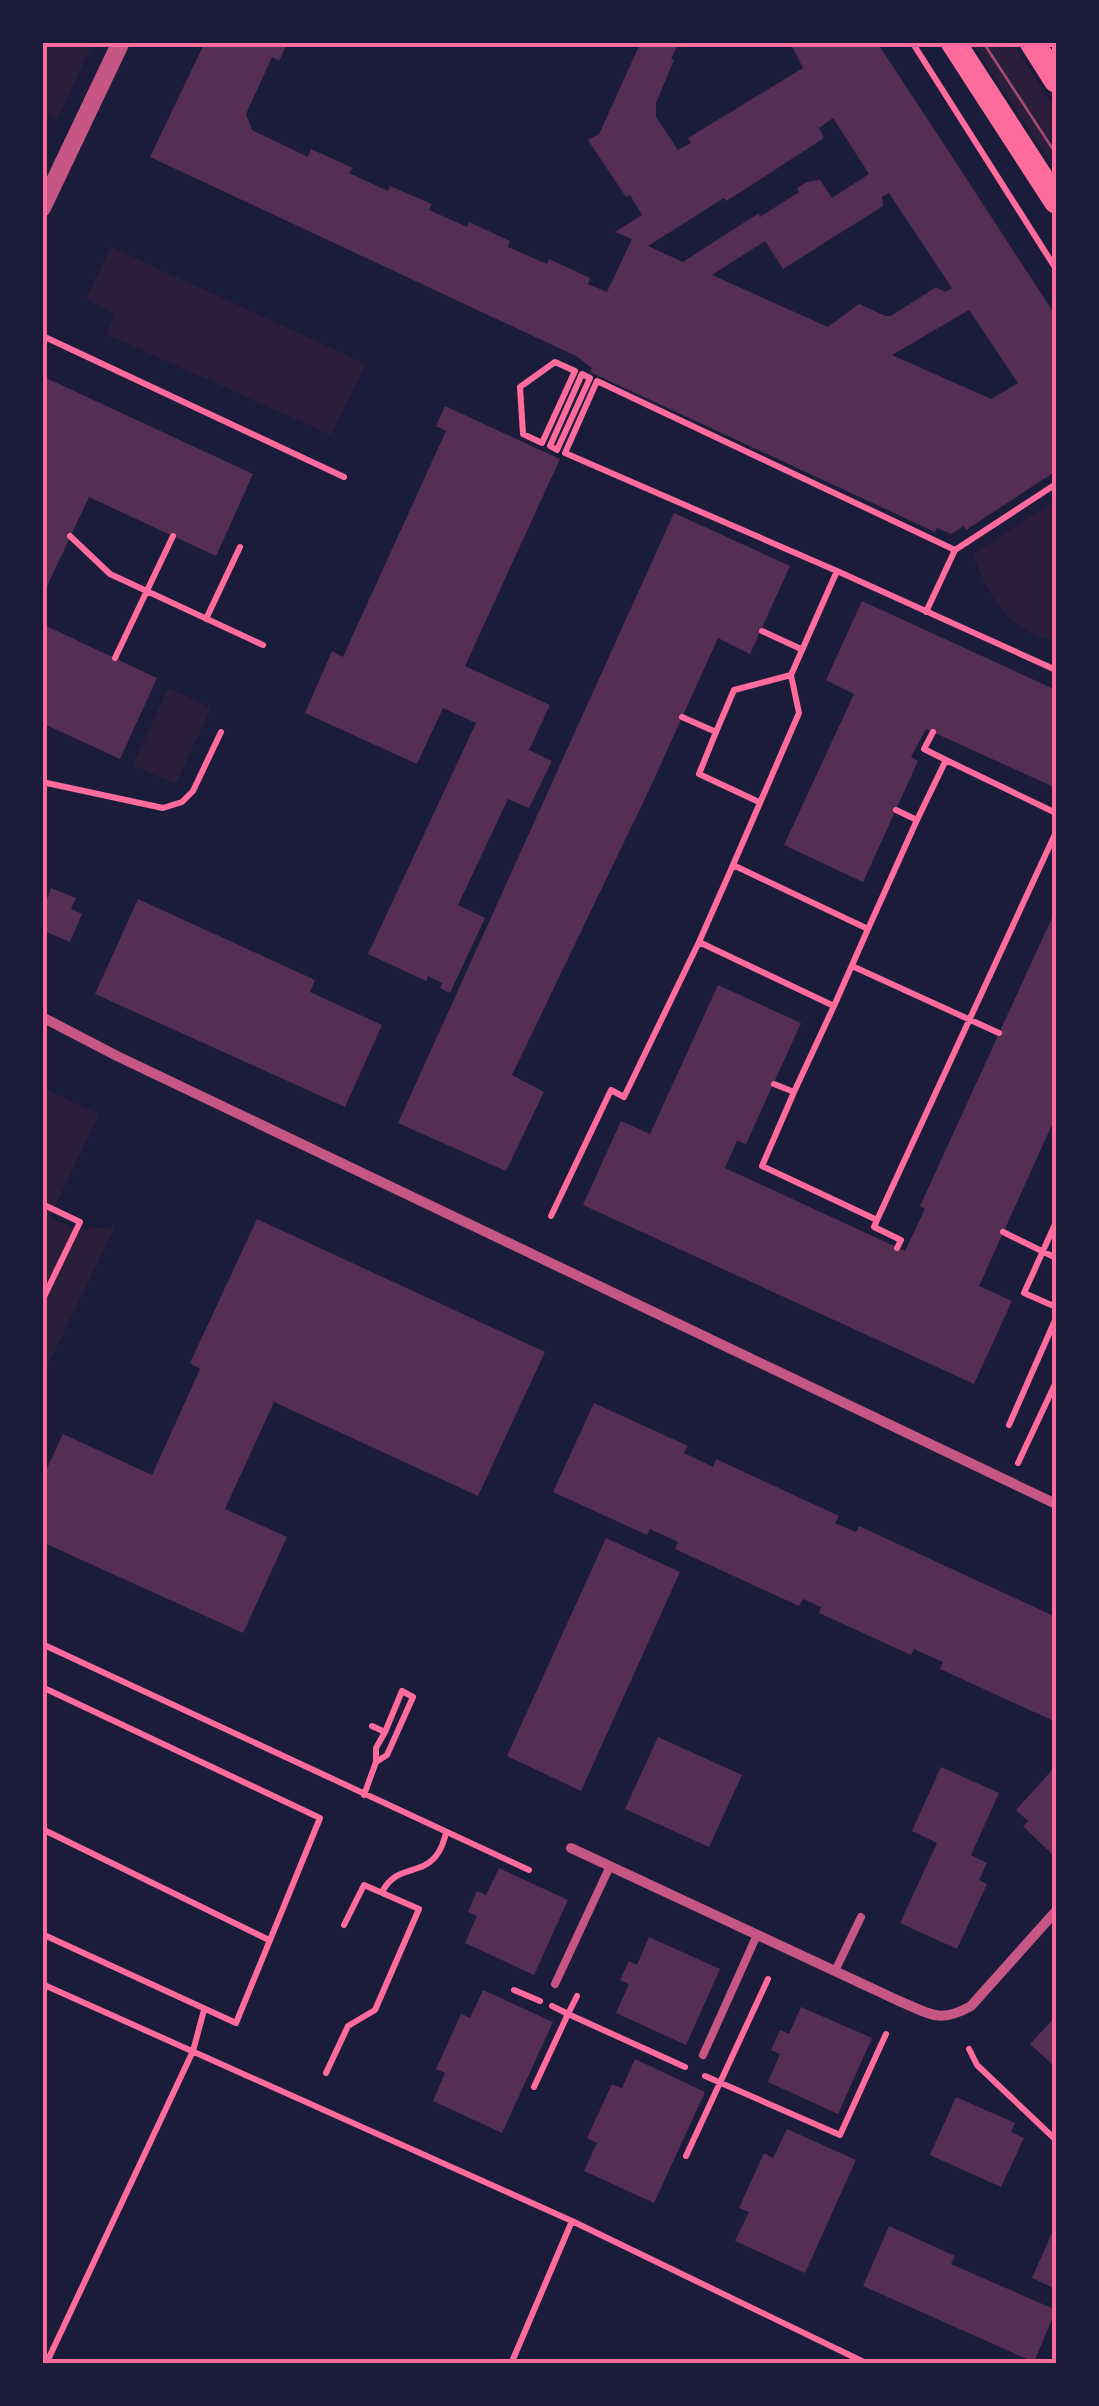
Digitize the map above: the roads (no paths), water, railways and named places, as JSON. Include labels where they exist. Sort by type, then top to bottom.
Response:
[{"type":"main road","points":[[953,42],[1056,201]]},
{"type":"main road","points":[[1032,42],[1056,80]]},
{"type":"street","points":[[44,200],[120,42]]},
{"type":"street","points":[[42,1017],[1056,1504]]},
{"type":"street","points":[[570,1848],[941,2017],[971,2006],[1056,1911]]},
{"type":"lane","points":[[555,1984],[610,1866]]},
{"type":"lane","points":[[835,1971],[862,1917]]},
{"type":"lane","points":[[703,2055],[757,1935]]},
{"type":"tram line","points":[[983,42],[1056,154]]}]
